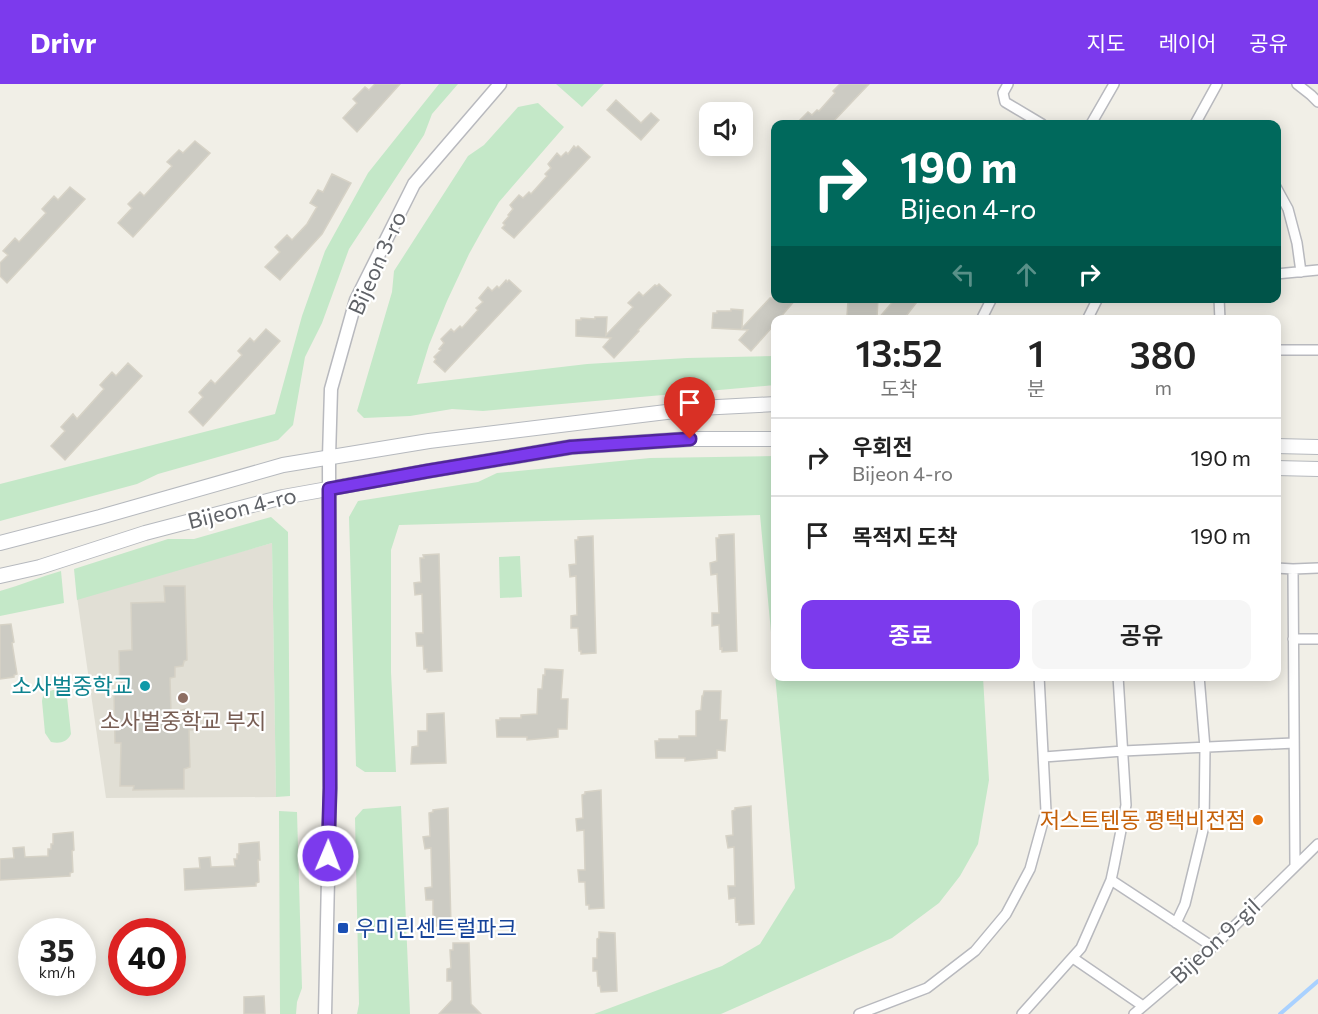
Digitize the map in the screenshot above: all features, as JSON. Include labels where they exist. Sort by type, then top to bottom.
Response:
[{"type":"main road","name":"Bijeon 4-ro","points":[[0,543],[283,465],[429,441],[699,408],[771,404]]},
{"type":"main road","name":"Bijeon 4-ro","points":[[0,576],[40,567],[144,532],[283,497],[428,471],[571,447],[690,439],[771,439]]},
{"type":"main road","points":[[1281,446],[1318,447]]},
{"type":"main road","points":[[1281,468],[1318,469]]},
{"type":"street","name":"Bijeon 3-ro","points":[[326,1014],[330,788],[329,457],[331,389],[356,300],[414,184],[500,84]]},
{"type":"street","points":[[1008,84],[1003,93],[1005,102],[1035,120]]},
{"type":"street","points":[[1093,120],[1114,84]]},
{"type":"street","points":[[1199,120],[1217,84]]},
{"type":"street","points":[[1297,84],[1318,102]]},
{"type":"street","points":[[1281,196],[1288,209],[1301,272]]},
{"type":"street","points":[[1281,274],[1318,270]]},
{"type":"street","points":[[1281,350],[1318,350]]},
{"type":"street","points":[[1281,568],[1318,568]]},
{"type":"street","points":[[1293,569],[1295,866]]},
{"type":"street","points":[[1293,639],[1318,639]]},
{"type":"street","points":[[859,1014],[927,988],[975,951],[1006,914],[1030,869],[1046,811],[1039,681]]},
{"type":"street","points":[[1022,1014],[1081,948],[1111,880],[1126,805],[1118,681]]},
{"type":"street","name":"Bijeon 9-gil","points":[[1176,923],[1185,904],[1204,826],[1205,748],[1199,681]]},
{"type":"street","points":[[1044,757],[1294,743]]},
{"type":"street","name":"Bijeon 9-gil","points":[[1134,1014],[1213,947],[1318,844]]},
{"type":"street","points":[[1111,880],[1213,947]]},
{"type":"street","points":[[1073,958],[1143,1006]]},
{"type":"street","points":[[889,1003],[893,1014]]},
{"type":"shaded area","name":"소사벌중학교 부지","points":[[272,543],[276,797],[106,798],[77,597]]},
{"type":"green space","points":[[439,84],[458,84],[432,114],[424,135],[349,249],[322,323],[305,357],[293,425],[278,440],[158,474],[137,484],[0,521],[0,484],[275,414],[302,316],[325,251],[368,173]]},
{"type":"green space","points":[[556,84],[604,84],[582,107]]},
{"type":"green space","points":[[538,103],[564,127],[499,202],[484,227],[447,301],[429,345],[417,384],[587,364],[771,356],[771,385],[483,411],[452,409],[410,416],[364,418],[357,411],[392,292],[394,271],[468,156],[484,145],[518,107]]},
{"type":"green space","points":[[771,456],[771,632],[760,515],[399,525],[391,550],[391,672],[396,772],[365,772],[356,766],[349,517],[358,501],[478,482],[497,473],[650,458]]},
{"type":"green space","points":[[271,517],[288,532],[290,796],[276,797],[272,543],[77,600],[74,569],[168,539],[194,539]]},
{"type":"green space","points":[[520,556],[522,597],[500,598],[499,557]]},
{"type":"green space","points":[[61,571],[64,603],[0,616],[0,591]]},
{"type":"green space","points":[[776,681],[983,681],[989,780],[978,844],[960,876],[939,903],[892,938],[721,1014],[594,1014],[722,966],[760,944],[795,888]]},
{"type":"green space","points":[[53,690],[60,690],[67,697],[71,734],[65,741],[60,742],[51,742],[45,733],[42,701],[43,696]]},
{"type":"green space","points":[[401,806],[410,1014],[357,1014],[359,1004],[355,818],[363,809]]},
{"type":"green space","points":[[279,811],[297,812],[302,988],[296,1014],[280,1014]]},
{"type":"building","points":[[375,84],[400,84],[357,132],[343,118],[357,103],[353,99],[365,87],[369,90]]},
{"type":"building","points":[[840,84],[869,84],[835,120],[800,120],[808,112],[812,115],[817,110],[819,111],[835,93],[833,91]]},
{"type":"building","points":[[616,100],[641,123],[651,113],[659,120],[641,140],[607,110]]},
{"type":"building","points":[[195,141],[210,153],[133,237],[118,223],[132,208],[128,204],[140,192],[144,196],[172,166],[167,162],[179,150],[183,153]]},
{"type":"building","points":[[574,146],[576,148],[578,146],[590,157],[514,238],[502,228],[513,209],[510,205],[519,195],[523,198],[529,192],[531,194],[547,176],[545,174],[551,168],[548,164],[557,153],[561,157],[566,152],[568,154]]},
{"type":"building","points":[[332,174],[351,183],[322,234],[280,280],[265,267],[280,252],[275,247],[287,235],[292,240],[307,224],[317,207],[310,203],[318,190],[323,192]]},
{"type":"building","points":[[70,187],[85,199],[7,283],[0,276],[0,263],[8,255],[3,251],[15,238],[19,242],[46,213],[42,209],[54,196],[58,200]]},
{"type":"building","points":[[506,280],[521,291],[445,372],[434,362],[436,359],[434,357],[444,343],[441,339],[451,329],[454,332],[460,326],[462,328],[478,310],[476,308],[483,302],[479,298],[488,287],[492,291],[497,286],[499,288]]},
{"type":"building","points":[[659,284],[671,295],[614,358],[603,347],[611,338],[576,336],[576,320],[595,319],[595,317],[607,317],[606,335],[633,307],[628,303],[639,292],[643,296]]},
{"type":"building","points":[[770,298],[771,303],[793,303],[782,315],[771,315],[771,328],[751,351],[739,340],[748,330],[712,328],[713,313],[731,311],[731,309],[743,310],[742,328]]},
{"type":"building","points":[[848,303],[878,303],[877,315],[847,315]]},
{"type":"building","points":[[892,303],[916,303],[907,315],[881,315]]},
{"type":"building","points":[[266,329],[280,341],[203,426],[189,412],[203,397],[199,393],[211,380],[215,384],[242,355],[238,351],[250,338],[254,342]]},
{"type":"building","points":[[128,363],[142,376],[65,460],[51,446],[65,431],[61,427],[73,414],[77,419],[104,389],[100,385],[112,372],[116,376]]},
{"type":"building","points":[[734,534],[737,651],[722,652],[719,625],[712,626],[712,613],[719,613],[717,574],[711,575],[710,563],[717,561],[716,538],[719,538],[719,535]]},
{"type":"building","points":[[593,536],[596,653],[581,654],[578,628],[571,628],[571,616],[577,615],[576,576],[570,577],[569,565],[576,564],[575,540],[578,540],[578,537]]},
{"type":"building","points":[[439,554],[442,671],[427,672],[427,669],[424,669],[423,646],[417,646],[416,633],[423,633],[422,594],[415,595],[414,583],[421,582],[420,558],[424,558],[423,555]]},
{"type":"building","name":"소사벌중학교","points":[[164,586],[185,586],[187,660],[184,661],[183,666],[175,667],[175,677],[170,678],[171,713],[186,709],[187,713],[192,712],[194,730],[189,730],[190,767],[184,769],[184,789],[133,790],[134,786],[120,786],[121,743],[115,743],[114,693],[120,694],[119,651],[132,650],[131,603],[165,602]]},
{"type":"building","points":[[11,624],[17,674],[14,677],[0,679],[0,625]]},
{"type":"building","points":[[545,669],[563,670],[561,699],[568,699],[567,729],[558,729],[558,737],[527,740],[527,737],[497,737],[496,720],[537,714],[538,689],[542,689]]},
{"type":"building","points":[[704,691],[721,691],[720,720],[727,720],[725,751],[717,750],[717,758],[685,761],[685,758],[656,758],[655,741],[679,739],[679,736],[696,736],[696,711],[701,710]]},
{"type":"building","points":[[444,713],[446,763],[411,764],[412,747],[418,746],[418,731],[427,731],[427,714]]},
{"type":"building","points":[[601,790],[604,908],[589,909],[589,905],[586,905],[585,882],[579,882],[578,870],[585,870],[584,830],[577,831],[576,819],[583,818],[582,795],[585,792]]},
{"type":"building","points":[[751,806],[754,924],[739,925],[739,921],[736,922],[735,898],[729,899],[728,886],[735,886],[734,847],[728,848],[726,836],[733,835],[732,811],[735,808]]},
{"type":"building","points":[[448,808],[451,926],[436,926],[436,923],[433,923],[433,900],[426,900],[425,888],[432,887],[431,848],[425,849],[423,837],[430,836],[429,813],[433,810]]},
{"type":"building","points":[[73,832],[73,872],[70,876],[0,880],[0,859],[14,858],[13,848],[24,847],[25,857],[48,856],[48,849],[51,849],[51,844],[53,844],[53,834]]},
{"type":"building","points":[[259,842],[259,882],[256,886],[185,890],[184,869],[200,868],[199,858],[210,857],[211,867],[235,866],[234,859],[237,859],[237,854],[239,854],[239,844]]},
{"type":"building","points":[[599,932],[615,933],[617,991],[601,992],[598,986],[597,971],[593,971],[593,958],[597,958]]},
{"type":"building","points":[[453,943],[469,943],[471,1004],[481,1014],[439,1014],[452,1000],[452,981],[447,981],[447,969],[451,968],[450,950],[453,950]]},
{"type":"building","points":[[264,996],[265,1014],[244,1014],[244,997]]},
{"type":"waterway","points":[[1280,1014],[1318,981]]},
{"type":"place","name":"소사벌중학교","points":[[145,686]]},
{"type":"place","name":"소사벌중학교 부지","points":[[183,698]]},
{"type":"place","name":"저스트텐동 평택비전점","points":[[1258,820]]},
{"type":"place","name":"우미린센트럴파크","points":[[343,928]]},
{"type":"route","points":[[328,856],[330,788],[329,489],[571,447],[690,439]]}]
